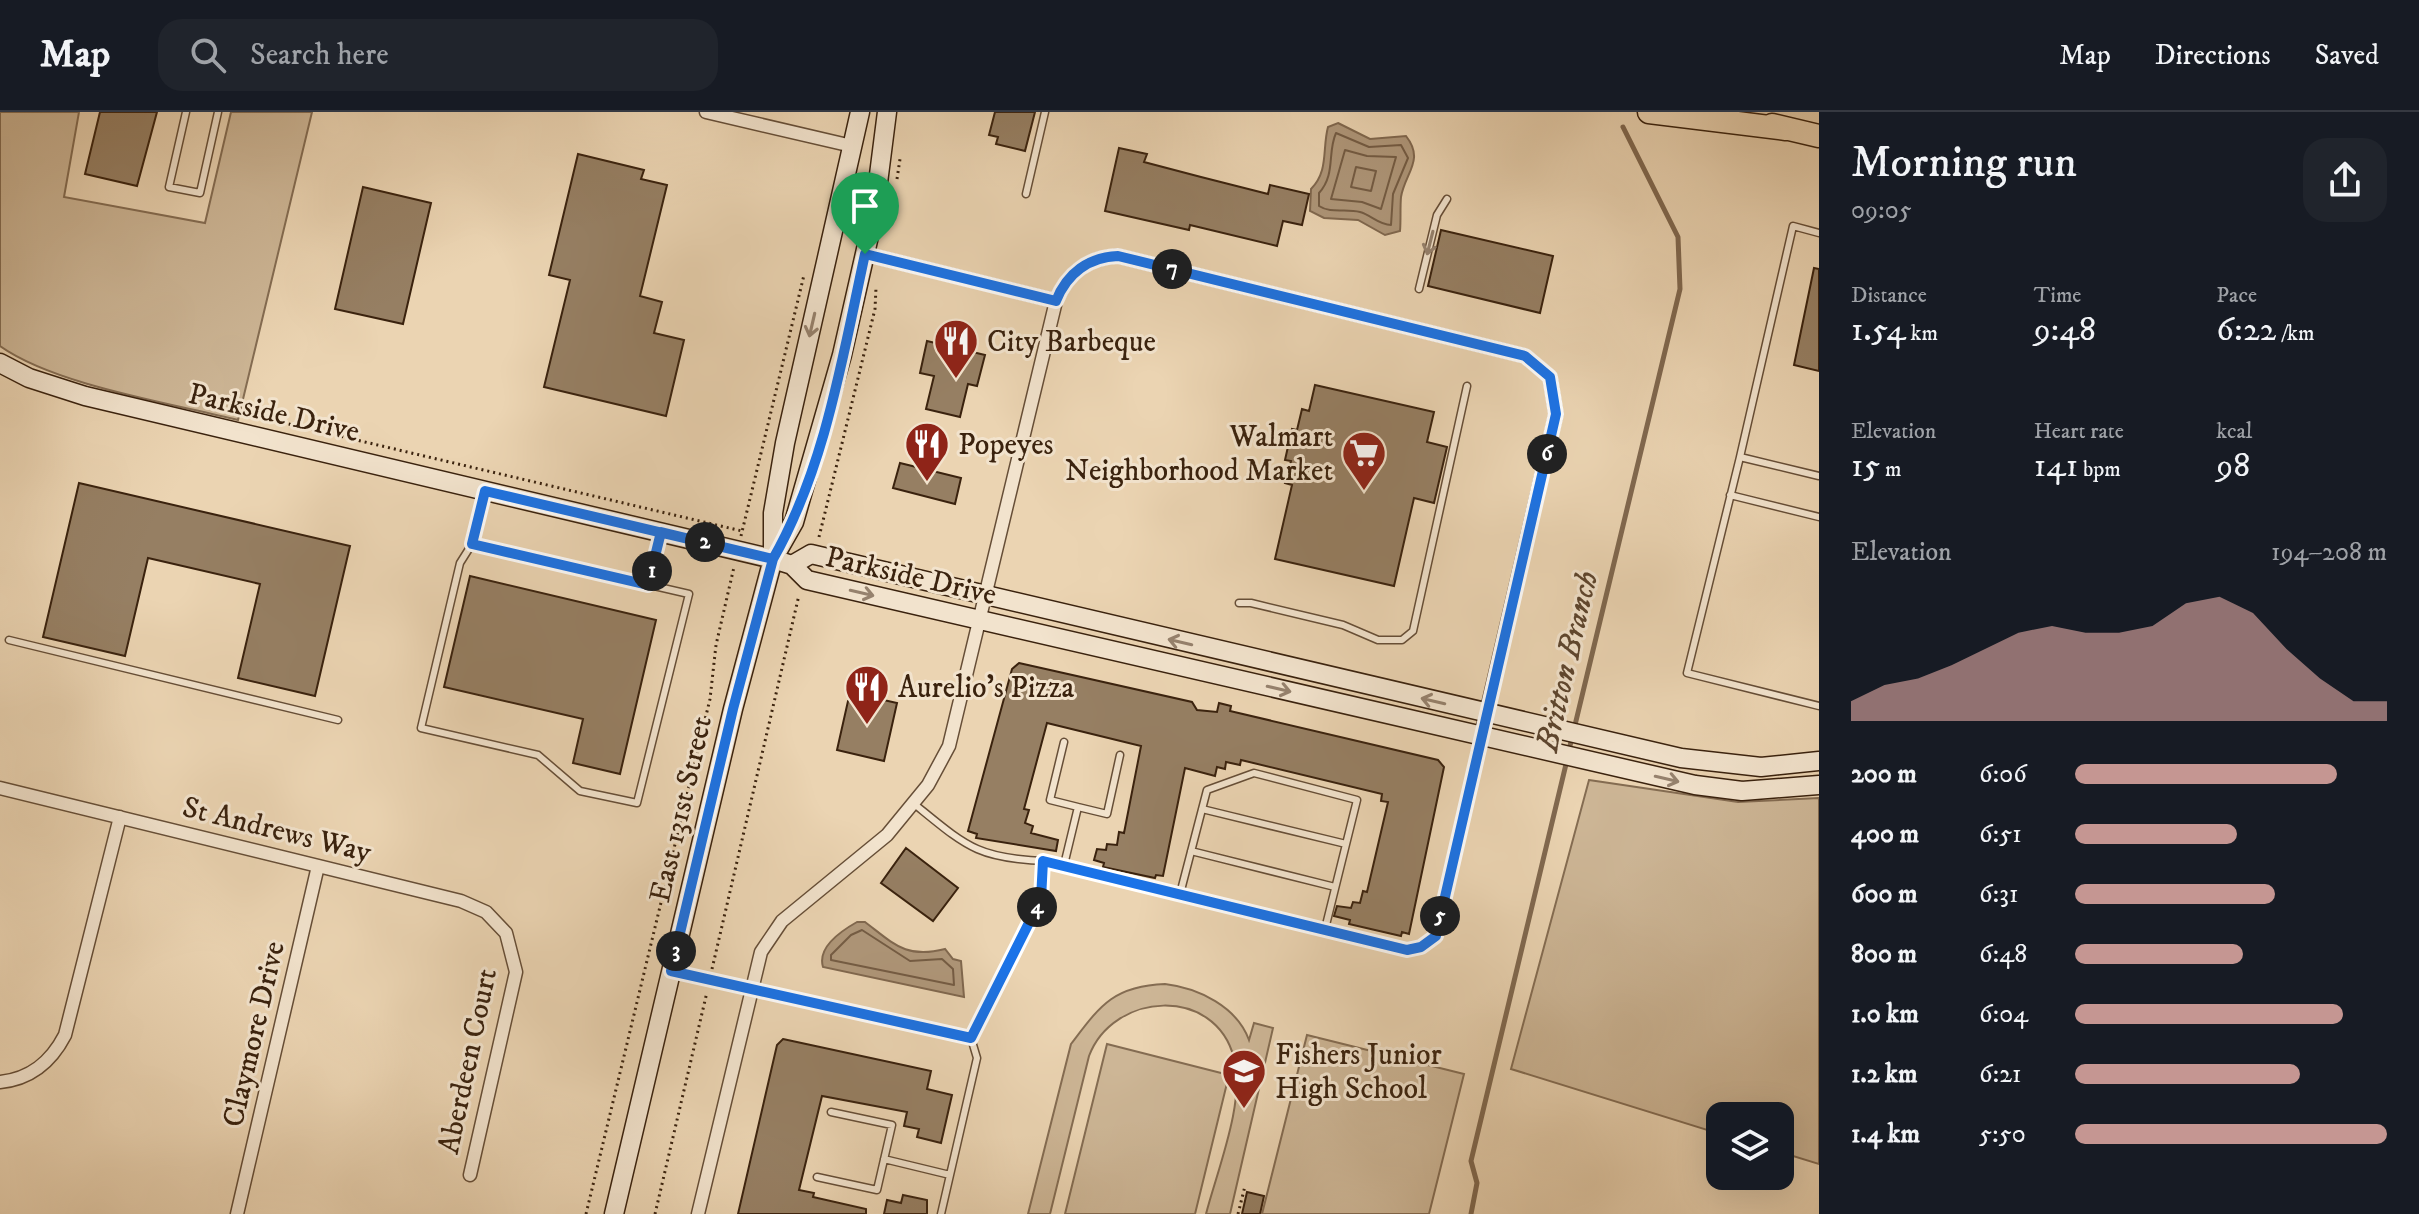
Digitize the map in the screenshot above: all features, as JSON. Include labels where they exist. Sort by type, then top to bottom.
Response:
[{"type":"highway","points":[[1649,112],[1786,129]]},
{"type":"highway","points":[[1717,112],[1819,136]]},
{"type":"street","points":[[706,112],[852,146]]},
{"type":"street","name":"East 131st Street","points":[[773,559],[773,513],[780,469],[860,112]]},
{"type":"street","name":"East 131st Street","points":[[614,1214],[733,709],[773,559],[794,522],[814,461],[865,254],[880,175],[887,112]]},
{"type":"street","points":[[865,254],[1056,301]]},
{"type":"street","points":[[698,1214],[761,952],[782,921],[887,835],[928,785],[949,746],[1056,301],[1062,285],[1098,257],[1118,256],[1525,356],[1550,377],[1556,414],[1481,735]]},
{"type":"street","name":"Parkside Drive","points":[[0,363],[29,378],[85,396],[738,550],[792,565],[807,580],[978,620],[1721,789],[1771,790],[1819,785]]},
{"type":"street","name":"Parkside Drive","points":[[792,565],[811,554],[1708,763],[1761,767],[1819,761]]},
{"type":"street","name":"St Andrews Way","points":[[0,788],[474,905],[506,933],[515,957]]},
{"type":"street","points":[[0,1082],[22,1078],[47,1062],[65,1035],[120,817]]},
{"type":"street","name":"Claymore Drive","points":[[237,1214],[318,866]]},
{"type":"street","name":"Aberdeen Court","points":[[470,1175],[516,972],[515,957]]},
{"type":"lane","points":[[186,112],[169,187],[200,193],[218,112]]},
{"type":"lane","points":[[1026,194],[1045,112]]},
{"type":"lane","points":[[1419,289],[1437,215],[1447,199]]},
{"type":"lane","points":[[1819,233],[1793,226],[1687,673],[1819,706]]},
{"type":"lane","points":[[1239,603],[1251,603],[1343,625],[1378,640],[1402,640],[1413,631],[1467,386]]},
{"type":"lane","points":[[1740,457],[1819,476]]},
{"type":"lane","points":[[472,544],[689,594],[637,803],[580,791],[538,755],[421,728],[460,563],[472,544],[485,491]]},
{"type":"lane","points":[[1730,495],[1819,517]]},
{"type":"lane","points":[[648,585],[661,532]]},
{"type":"lane","points":[[9,640],[338,720]]},
{"type":"lane","points":[[913,803],[962,843],[992,857],[1064,865],[1407,950],[1421,947],[1436,936],[1481,735]]},
{"type":"lane","points":[[1064,742],[1050,800],[1107,814],[1120,755]]},
{"type":"lane","points":[[1180,894],[1207,790],[1254,773],[1357,800],[1325,929]]},
{"type":"lane","points":[[1064,865],[1078,807]]},
{"type":"lane","points":[[1202,809],[1346,844]]},
{"type":"lane","points":[[1191,851],[1335,887]]},
{"type":"lane","points":[[941,1214],[977,1058],[971,1038],[1041,899],[1043,861]]},
{"type":"lane","points":[[671,971],[971,1038]]},
{"type":"lane","points":[[817,1177],[877,1190],[892,1125],[831,1112]]},
{"type":"lane","points":[[884,1159],[950,1175]]},
{"type":"path","points":[[586,1214],[710,699],[716,645],[805,272]]},
{"type":"path","points":[[819,537],[875,309],[876,286]]},
{"type":"path","points":[[242,413],[742,531]]},
{"type":"path","points":[[655,1214],[799,595]]},
{"type":"path","points":[[1238,1214],[1245,1186]]},
{"type":"shaded area","points":[[0,112],[79,112],[64,197],[205,223],[231,112],[312,112],[238,420],[82,382],[23,360],[0,346]]},
{"type":"shaded area","points":[[1589,780],[1738,802],[1819,798],[1819,1164],[1794,1156],[1794,1102],[1706,1102],[1706,1130],[1511,1069]]},
{"type":"shaded area","points":[[1165,984],[1191,990],[1215,1001],[1236,1018],[1249,1040],[1254,1023],[1273,1028],[1230,1214],[1206,1214],[1233,1114],[1237,1075],[1234,1058],[1223,1034],[1207,1018],[1186,1008],[1163,1006],[1140,1009],[1119,1019],[1101,1035],[1089,1056],[1050,1214],[1028,1214],[1071,1044],[1109,1000],[1132,989]]},
{"type":"shaded area","points":[[1307,1035],[1464,1074],[1429,1214],[1262,1214]]},
{"type":"shaded area","points":[[1107,1044],[1229,1075],[1195,1214],[1065,1214]]},
{"type":"water","points":[[1338,123],[1370,139],[1406,136],[1414,152],[1414,160],[1401,197],[1400,231],[1385,235],[1358,220],[1324,218],[1310,211],[1311,189],[1323,167],[1328,127]]},
{"type":"water","points":[[857,922],[865,922],[893,943],[910,951],[945,949],[953,959],[961,961],[964,997],[823,967],[827,946]]},
{"type":"building","points":[[100,112],[157,112],[137,186],[85,174]]},
{"type":"building","points":[[995,112],[1035,112],[1025,151],[996,144],[998,137],[989,135]]},
{"type":"building","points":[[1119,148],[1147,154],[1144,162],[1268,194],[1270,185],[1309,194],[1302,225],[1283,221],[1277,246],[1190,225],[1189,230],[1105,211]]},
{"type":"building","points":[[578,154],[644,170],[641,179],[667,185],[640,296],[662,302],[654,333],[684,340],[666,416],[544,387],[570,280],[549,275]]},
{"type":"building","points":[[363,187],[431,203],[403,324],[335,309]]},
{"type":"building","points":[[1441,230],[1553,256],[1540,313],[1428,286]]},
{"type":"building","points":[[1814,268],[1819,269],[1819,371],[1794,365]]},
{"type":"building","name":"City Barbeque","points":[[927,341],[985,355],[977,386],[968,384],[960,417],[926,409],[934,376],[920,373]]},
{"type":"building","name":"Walmart Neighborhood Market","points":[[1315,385],[1434,412],[1427,442],[1447,447],[1434,503],[1414,498],[1394,586],[1275,559],[1292,485],[1285,483],[1291,461],[1285,460],[1292,429],[1297,430],[1302,409],[1309,411]]},
{"type":"building","name":"Popeyes","points":[[900,463],[961,478],[955,504],[893,488]]},
{"type":"building","points":[[79,483],[350,546],[315,696],[238,678],[260,584],[148,558],[125,656],[43,637]]},
{"type":"building","points":[[470,576],[656,620],[620,774],[573,763],[583,719],[444,687]]},
{"type":"building","points":[[1019,663],[1192,702],[1197,710],[1217,712],[1219,703],[1231,706],[1230,711],[1438,760],[1444,767],[1409,934],[1402,932],[1401,936],[1349,924],[1350,920],[1334,916],[1337,906],[1351,908],[1353,902],[1360,903],[1363,891],[1367,892],[1388,802],[1381,801],[1382,794],[1241,760],[1240,765],[1226,762],[1225,769],[1217,767],[1215,776],[1185,768],[1163,876],[1156,875],[1155,878],[1103,867],[1104,863],[1094,860],[1097,849],[1106,850],[1107,844],[1117,845],[1119,832],[1124,833],[1141,746],[1047,723],[1024,809],[1029,810],[1025,823],[1033,826],[1031,833],[1058,840],[1056,851],[976,838],[977,834],[968,831],[1012,669]]},
{"type":"building","name":"Aurelio's Pizza","points":[[857,694],[897,703],[884,761],[837,750],[848,701]]},
{"type":"building","points":[[906,848],[958,888],[933,921],[881,883]]},
{"type":"building","points":[[783,1039],[931,1071],[927,1089],[952,1095],[941,1143],[917,1137],[919,1129],[904,1126],[907,1112],[822,1096],[799,1190],[814,1193],[813,1197],[866,1209],[866,1214],[738,1214],[777,1045]]},
{"type":"building","points":[[1247,1192],[1264,1196],[1260,1214],[1242,1214]]},
{"type":"building","points":[[903,1195],[927,1200],[927,1214],[884,1214],[887,1200],[901,1203]]},
{"type":"waterway","name":"Britton Branch","points":[[1569,750],[1680,289],[1678,237],[1623,127]]},
{"type":"waterway","name":"Britton Branch","points":[[1471,1214],[1477,1183],[1471,1161],[1567,760]]},
{"type":"place","name":"City Barbeque","points":[[956,380]]},
{"type":"place","name":"Popeyes","points":[[927,483]]},
{"type":"place","name":"Walmart Neighborhood Market","points":[[1364,492]]},
{"type":"place","name":"Aurelio's Pizza","points":[[867,726]]},
{"type":"place","name":"Fishers Junior High School","points":[[1244,1110]]},
{"type":"route","points":[[865,254],[814,461],[794,522],[773,559],[661,532],[648,585],[472,544],[485,491],[573,511],[738,550],[773,559],[733,709],[671,971],[971,1038],[1041,899],[1044,888],[1043,861],[1407,950],[1421,947],[1436,936],[1556,414],[1550,377],[1525,356],[1118,256],[1098,257],[1077,270],[1062,285],[1056,301],[865,254]]}]
